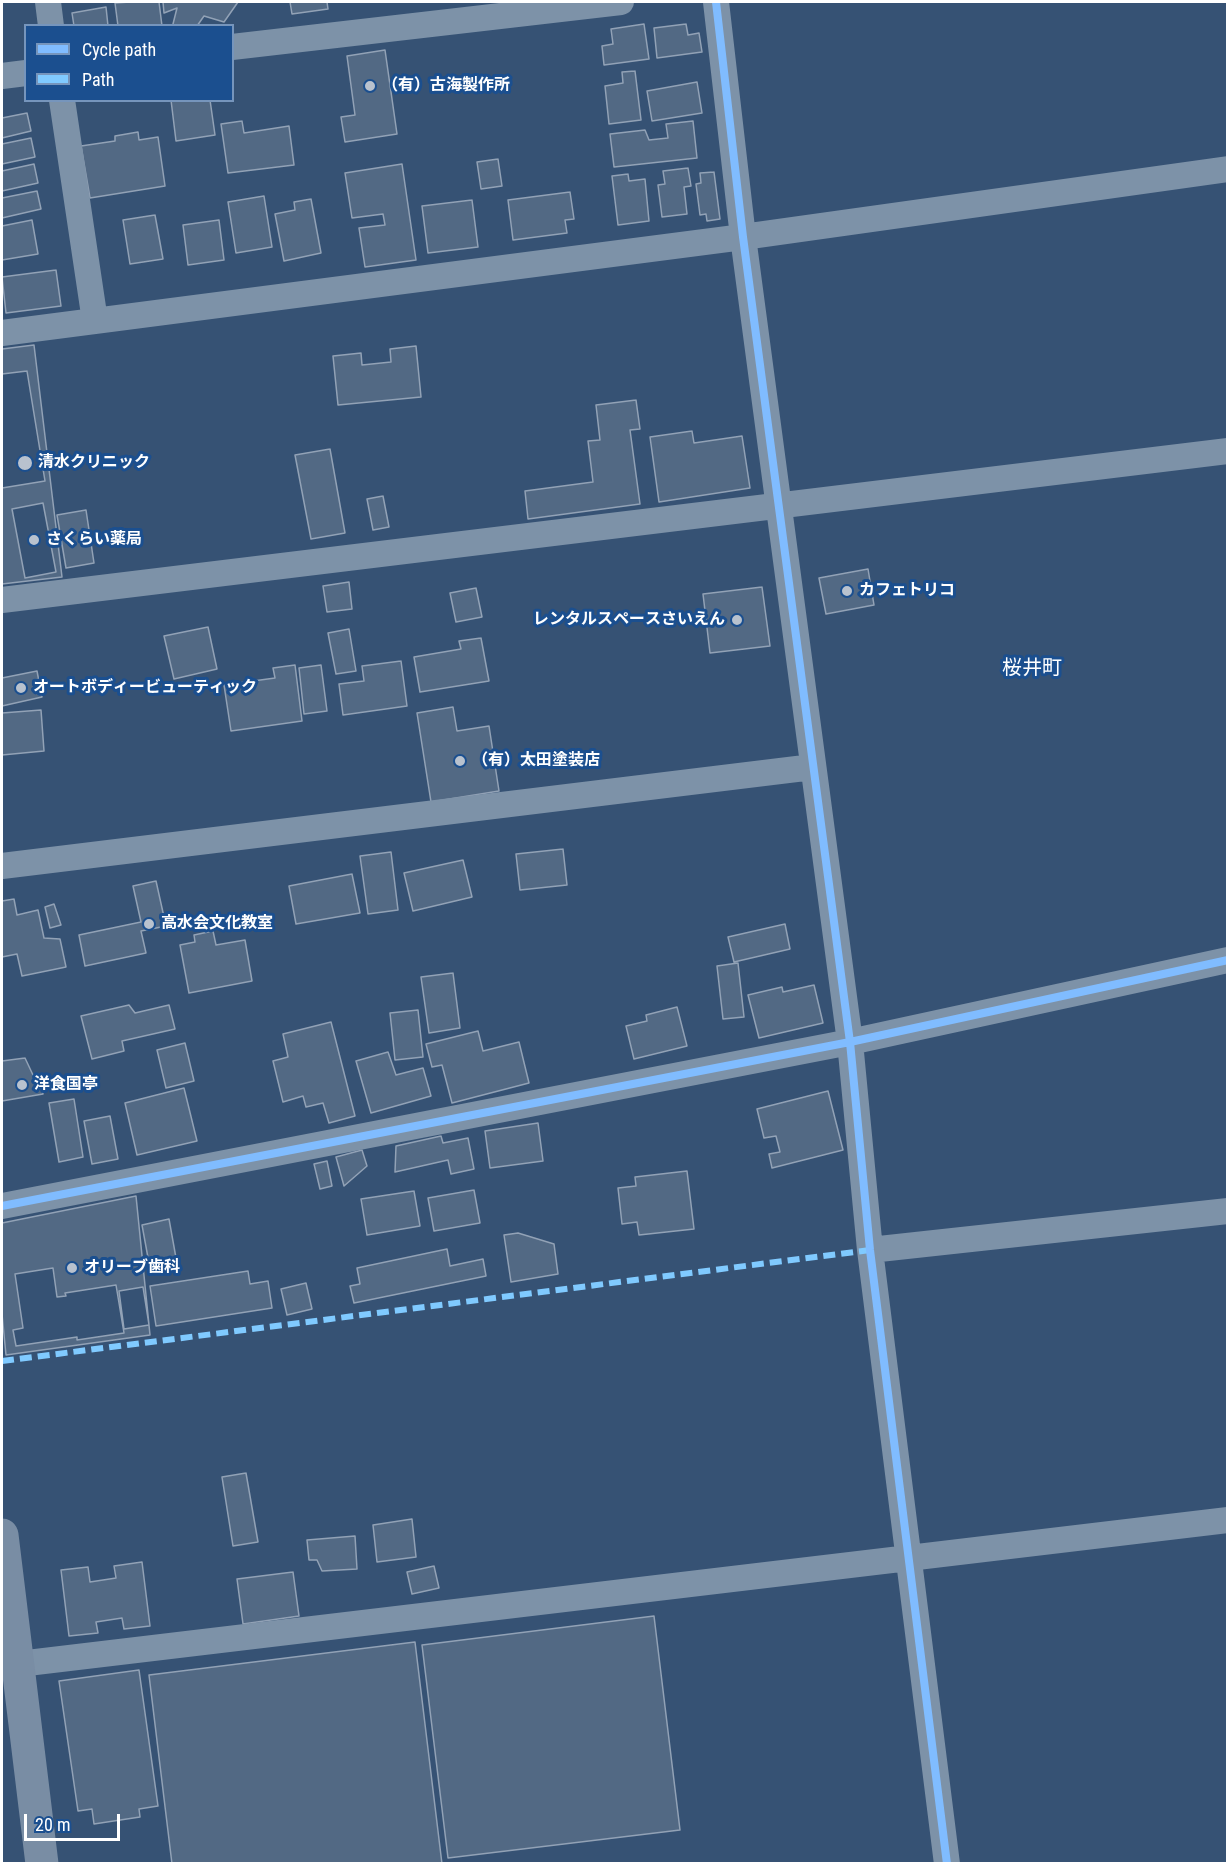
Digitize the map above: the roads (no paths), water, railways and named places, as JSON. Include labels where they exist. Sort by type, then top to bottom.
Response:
[{"type":"street","points":[[48,2],[51,24]]},
{"type":"street","points":[[234,47],[621,2]]},
{"type":"street","points":[[716,2],[743,237],[850,1042],[870,1250],[947,1863]]},
{"type":"street","points":[[2,76],[24,73]]},
{"type":"street","points":[[62,102],[95,321]]},
{"type":"street","points":[[2,333],[743,237],[1227,169]]},
{"type":"street","points":[[2,600],[1227,451]]},
{"type":"street","points":[[2,866],[813,767]]},
{"type":"street","points":[[2,1206],[850,1042],[1227,960]]},
{"type":"street","points":[[870,1250],[1227,1211]]},
{"type":"street","points":[[10,1665],[1227,1520]]},
{"type":"street","points":[[2,1535],[10,1665],[42,1863]]},
{"type":"place","name":"（有）古海製作所","points":[[370,86]]},
{"type":"place","name":"清水クリニック","points":[[25,463]]},
{"type":"place","name":"さくらい薬局","points":[[34,540]]},
{"type":"place","name":"カフェトリコ","points":[[847,591]]},
{"type":"place","name":"レンタルスペースさいえん","points":[[737,620]]},
{"type":"place","name":"オートボディービューティック","points":[[21,688]]},
{"type":"place","name":"（有）太田塗装店","points":[[460,761]]},
{"type":"place","name":"高水会文化教室","points":[[149,924]]},
{"type":"place","name":"洋食国亭","points":[[22,1085]]},
{"type":"place","name":"オリーブ歯科","points":[[72,1268]]},
{"type":"district","name":"桜井町","points":[[1032,669]]}]
